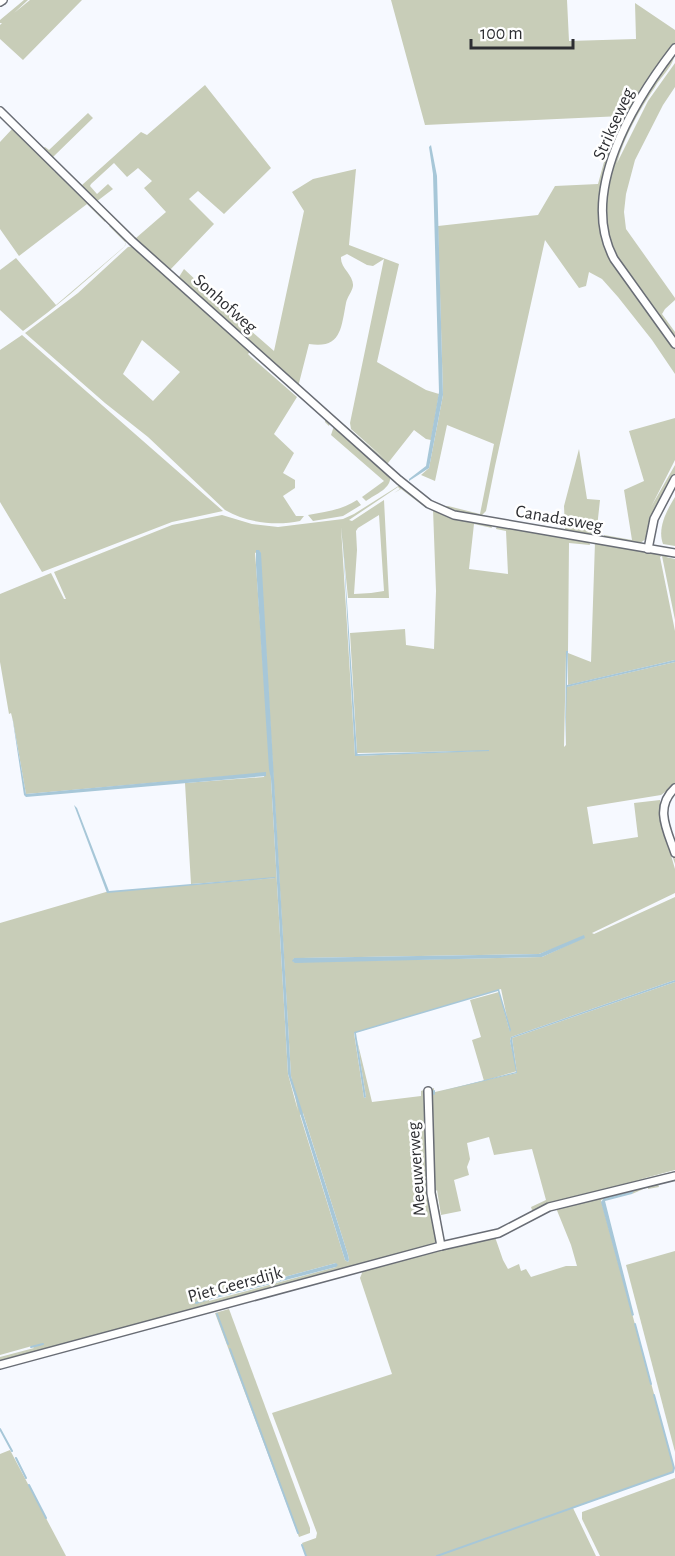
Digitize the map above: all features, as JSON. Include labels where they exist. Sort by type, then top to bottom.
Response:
[{"type":"street","name":"Strikseweg","points":[[675,48],[644,91],[615,148],[607,180],[602,217],[603,232],[614,259],[675,344]]},
{"type":"street","name":"Sonhofweg","points":[[0,111],[132,241],[399,480],[421,498],[440,509]]},
{"type":"street","points":[[648,549],[654,519],[675,478]]},
{"type":"street","name":"Canadasweg","points":[[440,509],[464,517],[675,553]]},
{"type":"street","points":[[675,788],[665,799],[663,817],[675,853]]},
{"type":"street","name":"Meeuwerweg","points":[[428,1090],[431,1193],[441,1246]]},
{"type":"street","name":"Piet Geersdijk","points":[[0,1365],[441,1246],[478,1239],[499,1233],[549,1208],[675,1176]]},
{"type":"green space","points":[[24,0],[28,0],[14,13],[30,0],[82,0],[23,60],[0,39],[2,23],[0,20]]},
{"type":"green space","points":[[391,0],[567,0],[569,41],[636,39],[635,3],[675,30],[675,45],[618,138],[600,213],[602,238],[610,257],[675,347],[675,374],[652,340],[602,279],[589,272],[586,286],[579,288],[545,240],[486,511],[480,517],[458,513],[444,507],[480,514],[494,444],[447,425],[435,481],[421,475],[429,468],[443,395],[438,226],[538,215],[555,186],[598,184],[607,151],[622,116],[425,125]]},
{"type":"green space","points":[[675,51],[671,65],[633,124],[617,163],[648,101],[675,63],[675,87],[663,105],[635,160],[624,212],[626,229],[675,298],[662,314],[675,332],[675,340],[616,258],[607,232],[605,205],[609,177],[630,123],[644,97]]},
{"type":"green space","points":[[205,85],[271,168],[224,214],[198,191],[189,199],[214,224],[169,271],[101,207],[102,205],[136,238],[166,212],[144,188],[152,181],[138,168],[127,177],[114,163],[90,186],[97,194],[108,184],[113,189],[96,202],[42,149],[45,147],[49,150],[88,113],[93,118],[53,157],[82,185],[141,132],[147,135]]},
{"type":"green space","points":[[13,128],[105,219],[105,222],[87,204],[19,256],[0,229],[0,142]]},
{"type":"green space","points":[[356,169],[349,245],[399,264],[377,362],[426,390],[439,394],[431,440],[414,430],[388,463],[384,464],[334,419],[335,417],[386,460],[351,429],[350,423],[384,259],[373,266],[347,254],[341,257],[353,286],[341,329],[338,335],[328,343],[309,344],[298,387],[246,340],[251,331],[274,351],[304,211],[292,192],[313,179]]},
{"type":"green space","points":[[112,225],[125,239],[126,243],[109,226]]},
{"type":"green space","points":[[134,246],[211,319],[215,319],[330,422],[329,426],[325,419],[250,352],[248,354],[297,397],[274,434],[294,453],[283,473],[295,480],[295,488],[283,496],[296,516],[304,516],[300,521],[262,522],[243,518],[225,510],[148,437],[105,403],[25,333],[78,293],[128,247]],"holes":[[[142,340],[180,372],[153,401],[123,374]]]},
{"type":"green space","points":[[16,258],[56,305],[23,331],[0,310],[0,270]]},
{"type":"green space","points":[[184,269],[243,324],[241,332],[238,333],[175,276],[179,277]]},
{"type":"green space","points":[[22,335],[223,511],[172,522],[42,572],[0,502],[0,350]]},
{"type":"green space","points":[[675,418],[675,460],[651,507],[675,465],[675,475],[660,502],[647,538],[639,544],[604,539],[604,535],[632,540],[624,490],[644,481],[629,431]]},
{"type":"green space","points":[[334,426],[390,476],[386,487],[366,501],[362,497],[384,481],[331,435]]},
{"type":"green space","points":[[579,449],[587,499],[600,500],[596,537],[540,529],[539,525],[565,529],[564,506]]},
{"type":"green space","points":[[400,485],[426,505],[426,508],[401,489],[394,493],[400,489],[398,487],[349,520],[352,521],[384,500],[389,598],[348,598],[341,527],[355,756],[476,751],[357,753],[350,633],[405,629],[406,645],[434,649],[436,591],[433,509],[491,525],[492,528],[474,524],[469,569],[508,574],[506,531],[496,529],[497,526],[589,541],[590,545],[569,543],[564,747],[566,745],[566,687],[675,662],[675,785],[661,795],[587,807],[593,844],[638,837],[634,803],[660,800],[662,822],[675,859],[675,864],[664,831],[675,869],[675,893],[592,933],[675,897],[675,980],[511,1037],[517,1071],[484,1081],[472,1040],[481,1037],[470,1000],[499,992],[510,1032],[501,989],[354,1033],[364,1098],[366,1097],[357,1040],[372,1102],[421,1096],[421,1091],[426,1089],[437,1239],[434,1244],[0,1363],[0,1357],[34,1348],[32,1346],[0,1355],[0,923],[106,892],[275,878],[191,884],[185,783],[264,777],[265,773],[26,794],[0,662],[0,594],[51,573],[66,599],[54,572],[172,525],[222,515],[252,524],[278,527],[343,519]],"holes":[[[379,515],[384,591],[354,594],[356,531]],[[260,551],[291,1076],[298,1111],[288,1074],[255,553]],[[585,937],[542,957],[293,962],[294,958],[539,954]],[[303,1113],[348,1255],[348,1262],[345,1260],[300,1115]],[[336,1263],[336,1267],[209,1301],[210,1297]]]},
{"type":"green space","points":[[675,497],[675,546],[663,544],[661,532],[666,513]]},
{"type":"green space","points":[[357,500],[361,505],[343,516],[313,521],[308,515],[327,512]]},
{"type":"green space","points":[[595,542],[675,555],[675,557],[666,557],[675,559],[675,620],[662,556],[660,557],[675,631],[675,660],[568,685],[568,653],[591,662]]},
{"type":"green space","points":[[675,982],[675,1170],[634,1181],[675,1171],[675,1173],[533,1213],[531,1207],[546,1200],[532,1149],[494,1155],[489,1137],[467,1143],[470,1159],[467,1167],[469,1175],[454,1180],[461,1211],[441,1215],[436,1191],[441,1219],[438,1222],[435,1212],[430,1093],[432,1089],[434,1088],[434,1095],[435,1092],[517,1073],[512,1038]]},
{"type":"green space","points":[[675,1178],[675,1180],[658,1184],[659,1187],[648,1189],[648,1187],[632,1194],[633,1191],[601,1200],[674,1467],[673,1472],[573,1508],[596,1556],[306,1556],[302,1543],[316,1538],[317,1533],[272,1413],[392,1374],[360,1278],[364,1268],[495,1237],[508,1269],[519,1264],[521,1271],[526,1269],[531,1277],[566,1266],[577,1266],[556,1208]]},
{"type":"green space","points":[[675,1251],[675,1452],[626,1265]]},
{"type":"green space","points":[[229,1309],[310,1528],[310,1533],[299,1537],[215,1313]]},
{"type":"green space","points":[[10,1450],[66,1556],[0,1556],[0,1454]]},
{"type":"green space","points":[[675,1478],[675,1556],[600,1556],[582,1519],[582,1512]]},
{"type":"water","points":[[431,145],[437,176],[443,395],[429,468],[409,481],[426,466],[439,392],[433,174],[429,147]]},
{"type":"water","points":[[342,526],[357,753],[489,751],[355,756]]},
{"type":"water","points":[[256,550],[261,553],[291,1076],[348,1255],[348,1262],[345,1260],[288,1074]]},
{"type":"water","points":[[566,651],[568,651],[567,685],[675,660],[675,662],[567,687],[565,747]]},
{"type":"water","points":[[12,715],[26,794],[266,772],[266,776],[26,797]]},
{"type":"water","points":[[74,805],[109,891],[275,878],[107,893]]},
{"type":"water","points":[[584,935],[585,938],[542,957],[295,963],[292,961],[294,958],[539,954]]},
{"type":"water","points":[[675,980],[675,982],[512,1038],[517,1073],[438,1092],[516,1072],[511,1037]]},
{"type":"water","points":[[499,989],[510,1032],[498,991],[356,1033],[366,1097],[364,1098],[354,1032]]},
{"type":"water","points":[[634,1191],[632,1194],[605,1201],[634,1315],[632,1316],[601,1202],[604,1198]]},
{"type":"water","points":[[336,1263],[338,1265],[336,1267],[208,1300],[210,1297]]},
{"type":"waterway","points":[[196,1303],[208,1299]]},
{"type":"waterway","points":[[217,1314],[228,1344]]},
{"type":"waterway","points":[[635,1324],[651,1384]]},
{"type":"waterway","points":[[31,1347],[43,1344]]},
{"type":"waterway","points":[[230,1349],[298,1533]]},
{"type":"waterway","points":[[437,1556],[673,1472],[674,1468],[654,1395]]},
{"type":"waterway","points":[[0,1429],[12,1451]]},
{"type":"waterway","points":[[16,1458],[26,1478]]},
{"type":"waterway","points":[[29,1485],[46,1518]]},
{"type":"waterway","points":[[302,1545],[306,1556]]}]
